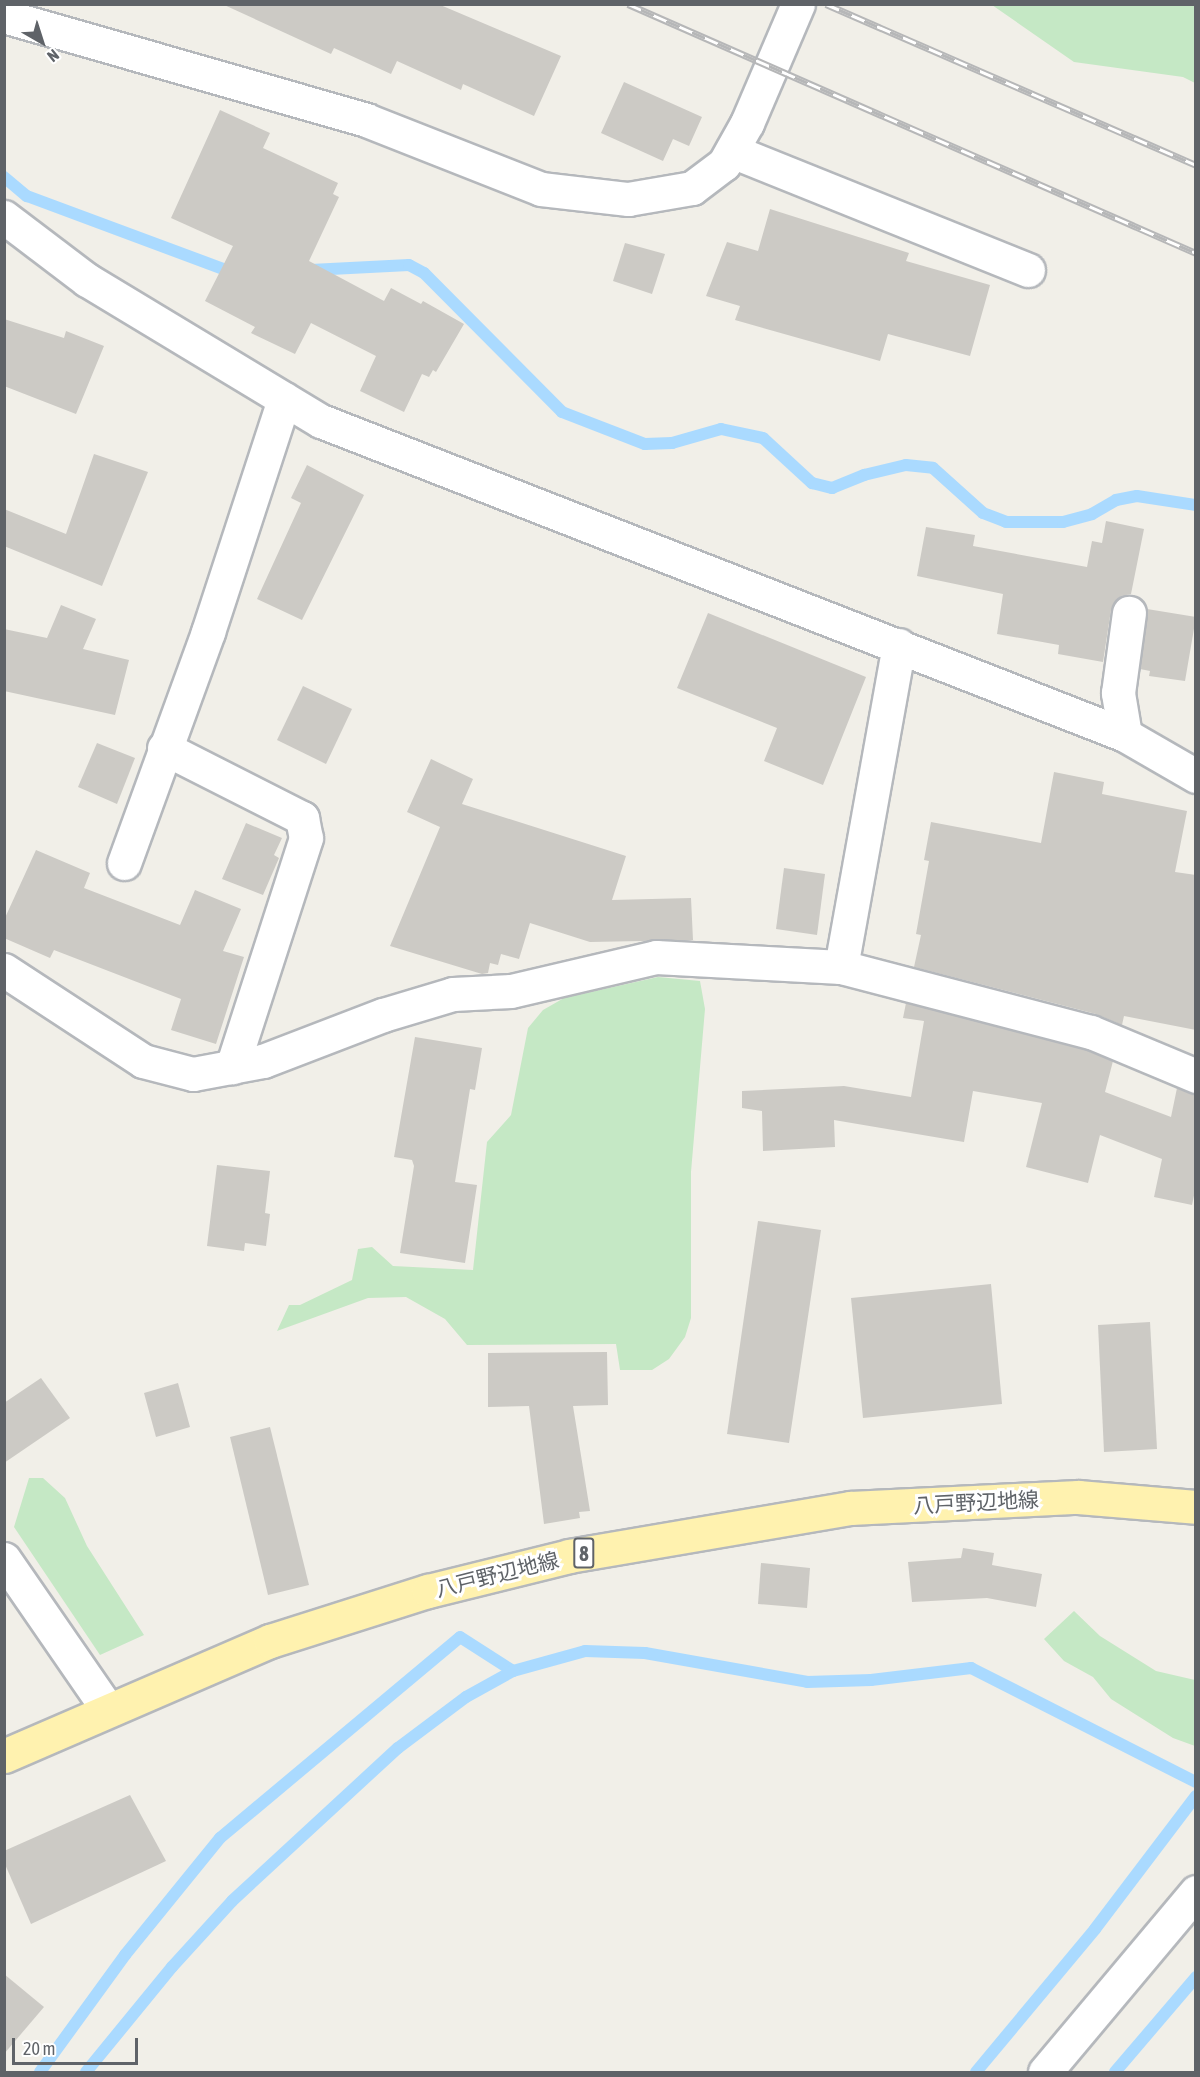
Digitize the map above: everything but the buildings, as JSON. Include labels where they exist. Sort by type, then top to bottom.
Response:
[{"type":"main road","name":"八戸野辺地線","points":[[4,1756],[270,1641],[428,1591],[569,1556],[850,1508],[1078,1497],[1196,1507]]},
{"type":"street","points":[[4,15],[366,120],[541,189],[628,199],[692,188],[724,164],[732,151],[798,4]]},
{"type":"street","points":[[732,151],[1028,270]]},
{"type":"street","points":[[4,217],[87,280],[321,422],[899,645],[1125,735],[1196,776]]},
{"type":"street","points":[[124,863],[208,632],[284,399]]},
{"type":"street","points":[[1125,735],[1118,693],[1129,613]]},
{"type":"street","points":[[841,967],[899,645]]},
{"type":"street","points":[[164,748],[302,818],[306,838],[232,1067]]},
{"type":"street","points":[[4,970],[143,1061],[193,1074],[263,1061],[383,1015],[453,994],[512,991],[656,957],[841,967],[1091,1032],[1196,1076]]},
{"type":"street","points":[[4,1559],[108,1710]]},
{"type":"street","points":[[1045,2073],[1196,1892]]},
{"type":"green space","points":[[992,5],[1195,5],[1195,83],[1183,77],[1074,62]]},
{"type":"green space","points":[[658,977],[700,981],[705,1009],[691,1172],[691,1318],[685,1337],[669,1359],[652,1370],[620,1370],[616,1344],[467,1345],[445,1319],[406,1297],[368,1298],[277,1331],[289,1305],[300,1305],[352,1280],[358,1249],[372,1247],[393,1266],[473,1270],[487,1142],[511,1115],[528,1028],[543,1010],[564,998]]},
{"type":"green space","points":[[29,1478],[43,1478],[65,1498],[87,1546],[144,1635],[100,1655],[14,1527]]},
{"type":"green space","points":[[1074,1611],[1100,1636],[1156,1671],[1195,1680],[1195,1746],[1173,1738],[1111,1699],[1093,1677],[1064,1661],[1044,1639]]},
{"type":"waterway","points":[[4,177],[27,196],[237,274]]},
{"type":"waterway","points":[[311,270],[409,265],[424,273],[562,412],[645,444],[672,443],[721,429],[763,438],[812,483],[832,488],[864,475],[906,465],[933,468],[983,513],[1006,522],[1063,522],[1092,514],[1116,500],[1137,496],[1196,505]]},
{"type":"waterway","points":[[40,2072],[125,1955],[220,1838],[460,1637],[513,1671],[585,1651],[645,1653],[807,1682],[871,1680],[971,1668],[1196,1782]]},
{"type":"waterway","points":[[86,2072],[172,1967],[232,1901],[398,1748],[466,1697],[513,1671]]},
{"type":"waterway","points":[[976,2072],[1095,1929],[1196,1796]]},
{"type":"waterway","points":[[1115,2072],[1196,1977]]},
{"type":"railway","points":[[628,4],[1196,253]]},
{"type":"railway","points":[[826,4],[1196,165]]}]
